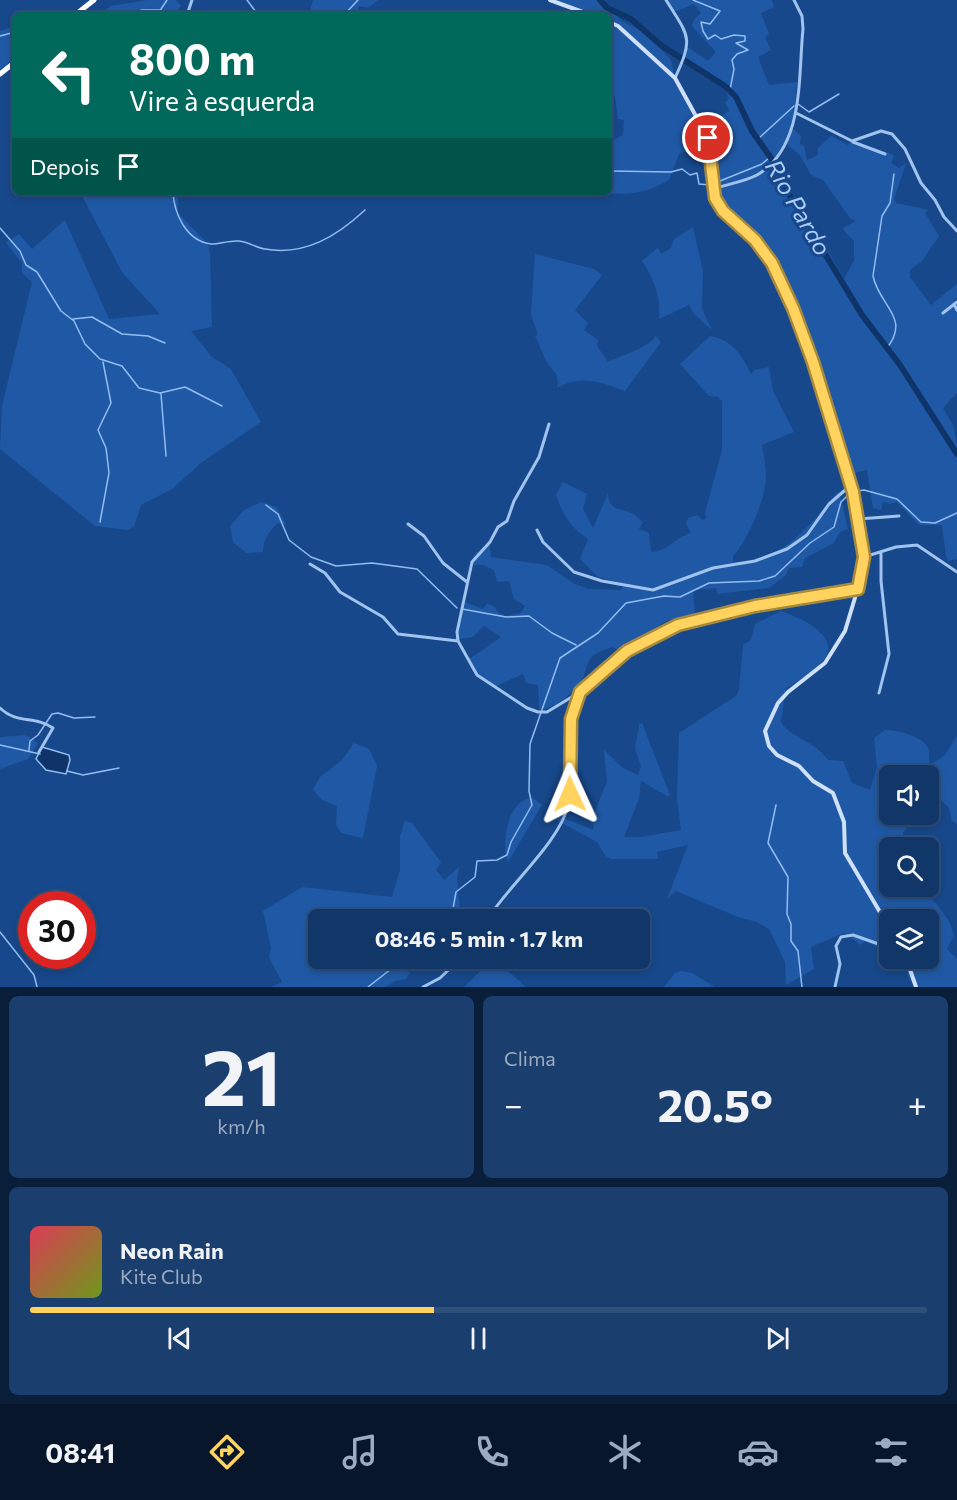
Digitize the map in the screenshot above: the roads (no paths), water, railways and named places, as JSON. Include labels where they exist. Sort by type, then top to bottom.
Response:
[{"type":"highway","points":[[79,12],[94,0]]},
{"type":"highway","points":[[0,74],[12,64]]},
{"type":"street","points":[[550,0],[583,12]]},
{"type":"street","points":[[666,0],[687,35],[685,55],[675,78]]},
{"type":"street","points":[[713,189],[753,177],[771,163],[788,136],[796,113],[804,22],[794,0]]},
{"type":"street","points":[[612,23],[618,26],[675,78],[708,138],[713,189],[718,206],[764,250],[782,280],[809,351],[851,486],[864,557],[851,616],[840,642],[815,673],[788,692],[771,716],[765,731],[769,746],[777,755],[799,766],[813,781],[832,793],[844,822],[845,853],[879,910]]},
{"type":"street","points":[[796,113],[852,141],[885,154]]},
{"type":"street","points":[[852,141],[881,131],[892,134],[905,149],[921,183],[935,200],[944,217],[957,231]]},
{"type":"street","points":[[943,313],[956,303],[957,310]]},
{"type":"street","points":[[549,424],[537,463],[514,501],[509,517],[498,527],[490,542],[476,556],[466,582],[457,628],[458,641],[477,675],[527,708],[547,712],[580,692],[627,651],[678,625],[755,606],[858,589]]},
{"type":"street","points":[[537,530],[543,542],[574,572],[602,581],[653,590],[713,568],[755,561],[787,549],[807,535],[829,504],[851,486]]},
{"type":"street","points":[[858,519],[899,516]]},
{"type":"street","points":[[408,524],[424,536],[443,563],[466,582]]},
{"type":"street","points":[[864,557],[903,545],[916,545],[957,572]]},
{"type":"street","points":[[879,693],[889,654],[882,590],[881,553]]},
{"type":"street","points":[[310,564],[325,573],[340,592],[383,617],[398,634],[458,641]]},
{"type":"street","points":[[495,909],[509,887],[544,846],[567,810],[570,794],[571,719],[580,692]]},
{"type":"street","points":[[0,708],[14,719],[42,722],[53,728],[39,752]]},
{"type":"street","points":[[835,987],[840,964],[836,946],[841,937],[852,935],[879,944]]},
{"type":"street","points":[[423,987],[440,978],[449,969]]},
{"type":"street","points":[[909,969],[916,987]]},
{"type":"waterway","points":[[159,12],[167,0]]},
{"type":"waterway","points":[[247,0],[256,12]]},
{"type":"waterway","points":[[347,12],[358,0]]},
{"type":"waterway","name":"Rio Pardo","points":[[600,0],[607,8],[631,19],[662,46],[725,86],[736,97],[752,131],[773,161],[791,198],[810,224],[816,239],[862,315],[900,365],[957,454]]},
{"type":"waterway","points":[[693,0],[720,11],[710,24],[701,22],[708,39],[715,35],[721,39],[734,35],[745,36],[745,41],[736,43],[748,50],[737,54],[732,60],[734,69],[730,90]]},
{"type":"waterway","points":[[136,12],[160,10]]},
{"type":"waterway","points":[[0,36],[12,33]]},
{"type":"waterway","points":[[798,104],[809,112],[839,94]]},
{"type":"waterway","points":[[758,139],[794,106]]},
{"type":"waterway","points":[[715,183],[762,164],[770,157]]},
{"type":"waterway","points":[[612,171],[671,172],[682,169],[690,175],[697,173],[699,184],[710,185]]},
{"type":"waterway","points":[[886,349],[896,329],[895,320],[873,276],[882,216],[890,203],[894,174]]},
{"type":"waterway","points":[[173,195],[183,225],[188,232],[202,242],[211,244],[239,241],[262,248],[280,250],[307,247],[332,236],[365,210]]},
{"type":"waterway","points":[[0,228],[20,251],[26,265],[37,272],[61,311],[74,321],[85,344],[100,359],[122,366],[139,388],[160,393],[185,387],[222,406]]},
{"type":"waterway","points":[[73,319],[92,317],[122,334],[148,336],[165,343]]},
{"type":"waterway","points":[[100,522],[109,473],[106,448],[98,430],[111,403],[103,362]]},
{"type":"waterway","points":[[161,394],[166,456]]},
{"type":"waterway","points":[[857,491],[864,490],[897,499],[921,522],[935,523],[957,513]]},
{"type":"waterway","points":[[453,909],[456,892],[475,877],[477,861],[497,860],[507,855],[511,842],[532,805],[529,791],[530,744],[560,658],[598,633],[626,603],[664,596],[680,597],[709,583],[759,581],[775,576],[810,543],[834,527],[841,502],[851,492]]},
{"type":"waterway","points":[[266,505],[278,514],[289,540],[311,557],[336,566],[372,563],[417,569],[457,608]]},
{"type":"waterway","points":[[462,609],[506,617],[529,616],[552,633],[576,645]]},
{"type":"waterway","points":[[29,750],[30,741],[38,735],[52,714],[58,713],[74,718],[95,717]]},
{"type":"waterway","points":[[0,745],[40,754]]},
{"type":"waterway","points":[[67,771],[83,775],[119,768]]},
{"type":"waterway","points":[[776,805],[768,843],[788,877],[787,914],[791,924],[791,941],[798,951],[802,987]]},
{"type":"waterway","points":[[0,932],[34,975],[37,987]]},
{"type":"waterway","points":[[368,987],[391,969]]}]
